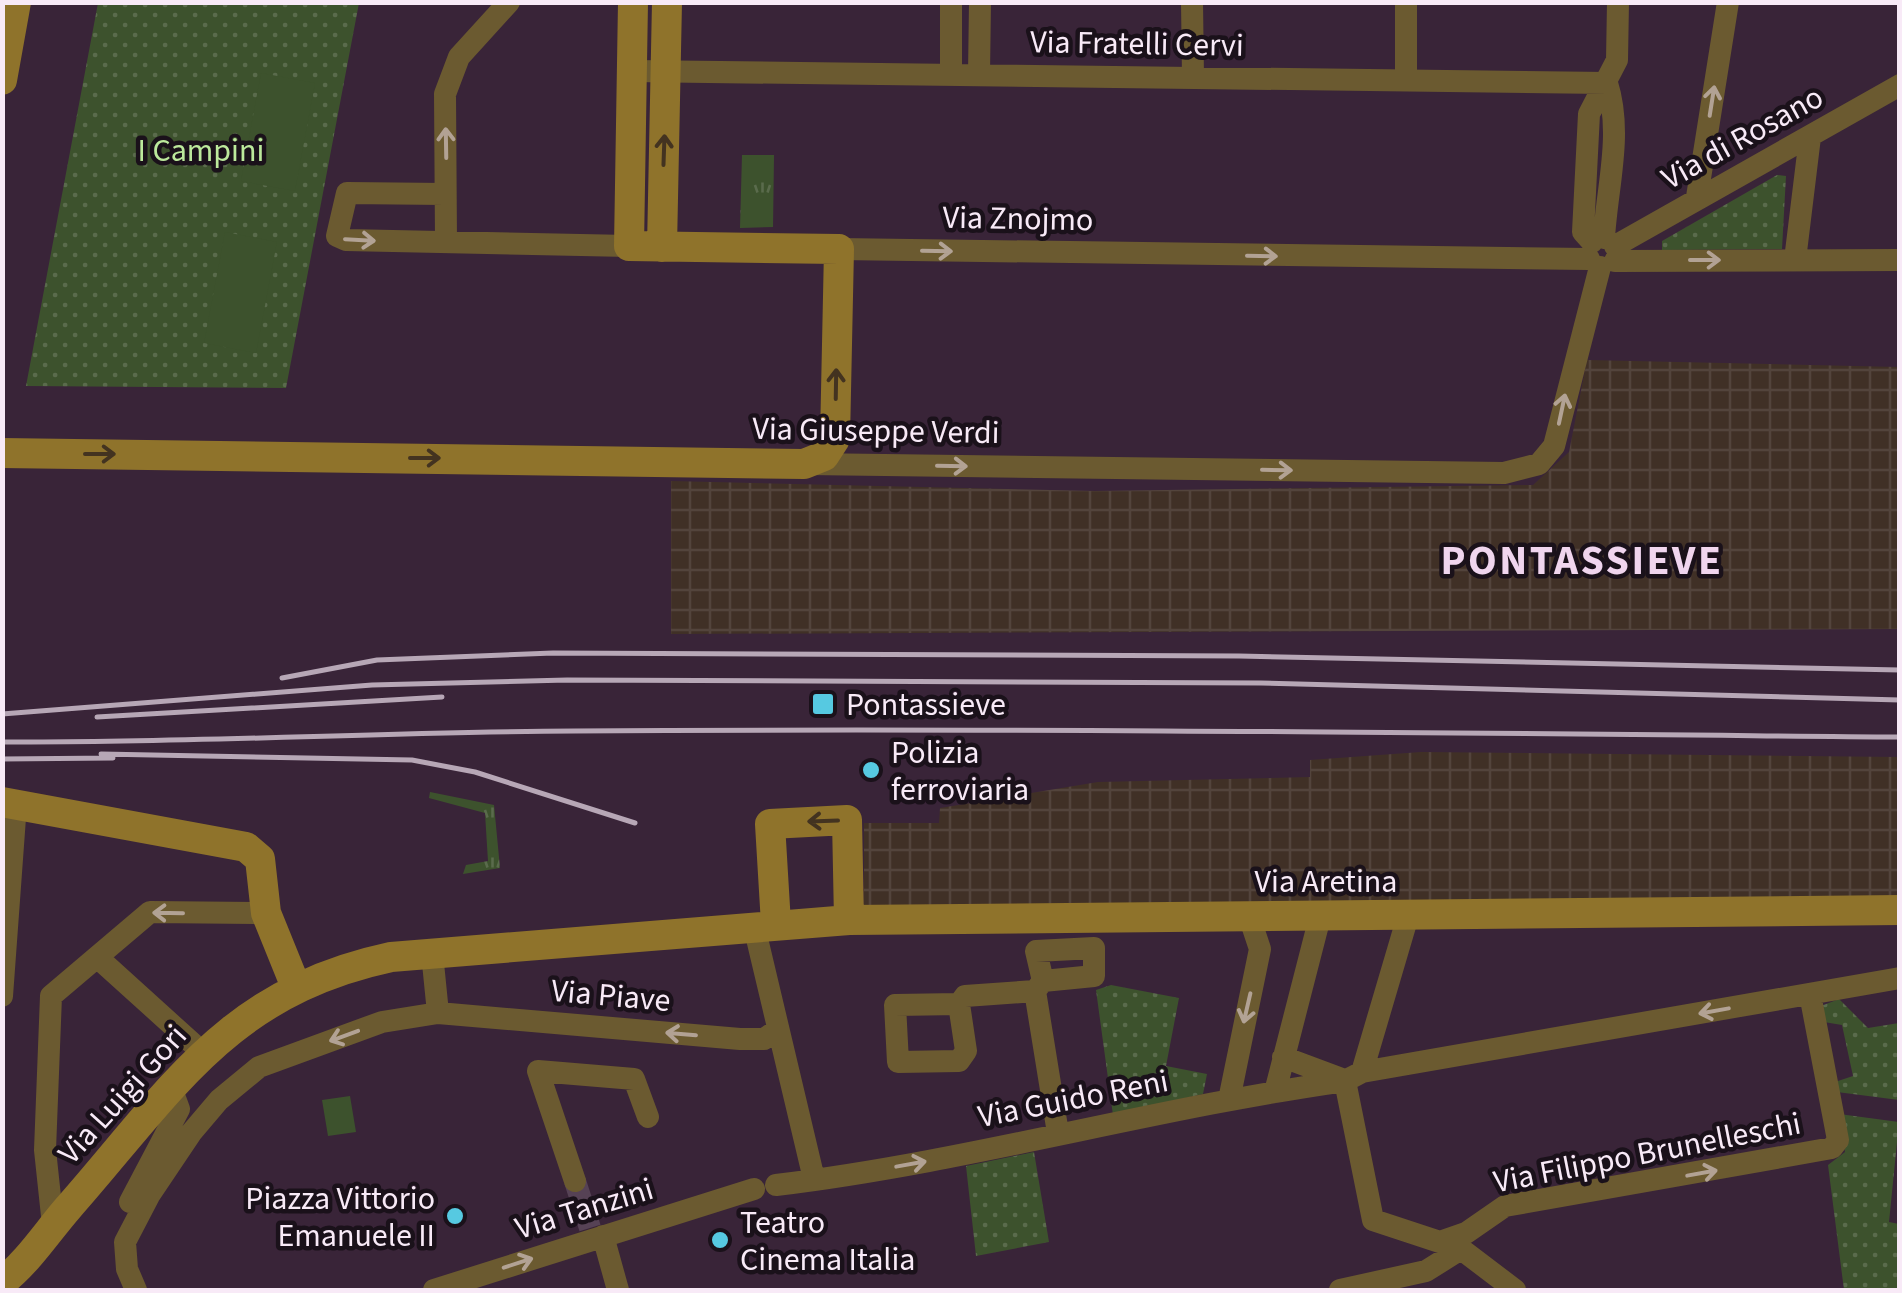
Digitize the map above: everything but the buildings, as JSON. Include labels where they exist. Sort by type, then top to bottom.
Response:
[{"type":"street","points":[[2,80],[16,2]]},
{"type":"street","points":[[446,241],[444,94],[460,58],[509,2]]},
{"type":"street","points":[[629,246],[633,2]]},
{"type":"street","points":[[662,247],[667,2]]},
{"type":"street","points":[[951,2],[951,74]]},
{"type":"street","points":[[980,2],[980,74]]},
{"type":"street","points":[[1192,2],[1194,76]]},
{"type":"street","points":[[1406,2],[1406,79]]},
{"type":"street","points":[[1608,83],[1617,60],[1618,2]]},
{"type":"street","points":[[1697,197],[1728,2]]},
{"type":"street","name":"Via Fratelli Cervi","points":[[632,70],[1608,83]]},
{"type":"street","name":"Via Giuseppe Verdi","points":[[2,453],[1504,473],[1539,464],[1554,446],[1602,252],[1616,134],[1615,107],[1608,83]]},
{"type":"street","name":"Via di Rosano","points":[[1602,252],[1894,92]]},
{"type":"street","points":[[1796,260],[1810,136]]},
{"type":"street","name":"Via Znojmo","points":[[445,194],[346,192],[337,236],[346,240],[662,247],[1602,252],[1900,260]]},
{"type":"street","points":[[840,249],[835,439],[842,455],[854,465]]},
{"type":"street","points":[[804,464],[824,456],[835,439]]},
{"type":"street","points":[[2,996],[14,836],[9,803],[246,847],[260,859],[266,913],[296,986]]},
{"type":"street","points":[[14,836],[51,812]]},
{"type":"street","points":[[814,1179],[776,1031],[765,925],[770,824],[847,820],[849,920]]},
{"type":"street","name":"Via Aretina","points":[[432,953],[849,920],[1900,910]]},
{"type":"street","points":[[53,1225],[45,1150],[51,996],[150,912],[266,913]]},
{"type":"street","points":[[1229,1100],[1260,949],[1249,916]]},
{"type":"street","points":[[1408,916],[1354,1077],[1374,1220],[1452,1245],[1515,1290]]},
{"type":"street","points":[[1276,1092],[1320,917]]},
{"type":"street","points":[[432,953],[438,1014]]},
{"type":"street","name":"Via Luigi Gori","points":[[2,1282],[202,1052],[275,996],[335,969],[432,953]]},
{"type":"street","points":[[97,957],[202,1052]]},
{"type":"street","name":"Via Guido Reni","points":[[814,1179],[1900,978]]},
{"type":"street","points":[[958,1004],[965,996],[1039,986],[1058,1133]]},
{"type":"street","name":"Via Filippo Brunelleschi","points":[[1452,1245],[1505,1206],[1832,1148],[1838,1140],[1810,994]]},
{"type":"street","name":"Via Piave","points":[[136,1290],[127,1270],[125,1242],[180,1148],[219,1100],[258,1067],[382,1022],[438,1014],[740,1039],[764,1039],[776,1031]]},
{"type":"street","points":[[1282,1057],[1354,1077]]},
{"type":"street","points":[[575,1181],[538,1070],[634,1079],[648,1117]]},
{"type":"street","points":[[127,1290],[110,1242],[175,1120],[179,1108],[172,1090]]},
{"type":"street","name":"Via Tanzini","points":[[434,1290],[596,1234],[765,1187],[814,1179]]},
{"type":"street","points":[[596,1234],[618,1290]]},
{"type":"street","points":[[1340,1290],[1426,1271],[1452,1245]]},
{"type":"shaded area","points":[[1587,360],[1899,367],[1899,629],[671,634],[671,481],[1095,491],[1533,485],[1569,452]]},
{"type":"shaded area","points":[[1421,752],[1899,757],[1899,898],[864,908],[864,823],[939,823],[940,808],[1098,782],[1310,777],[1310,760]]},
{"type":"green space","name":"I Campini","points":[[98,3],[359,3],[286,388],[26,386]]},
{"type":"green space","points":[[261,73],[315,83],[295,191],[241,181]]},
{"type":"green space","points":[[742,155],[774,155],[773,227],[740,228]]},
{"type":"green space","points":[[1777,175],[1786,176],[1782,249],[1662,250],[1662,241]]},
{"type":"green space","points":[[225,232],[277,242],[256,353],[204,343]]},
{"type":"green space","points":[[430,792],[494,805],[500,868],[463,874],[466,865],[488,861],[485,813],[429,798]]},
{"type":"green space","points":[[1111,985],[1179,998],[1166,1066],[1207,1074],[1203,1094],[1113,1115],[1096,990]]},
{"type":"green space","points":[[1839,999],[1868,1028],[1899,1023],[1899,1100],[1837,1092],[1835,1082],[1853,1076],[1842,1025],[1824,1022],[1821,1006]]},
{"type":"green space","points":[[350,1096],[356,1132],[328,1136],[322,1100]]},
{"type":"green space","points":[[1839,1114],[1899,1122],[1889,1222],[1899,1224],[1899,1290],[1844,1290],[1828,1165],[1845,1152]]},
{"type":"green space","points":[[1034,1152],[1049,1242],[976,1256],[966,1166]]},
{"type":"tunnel","points":[[575,1181],[590,1228]]},
{"type":"railway","points":[[282,678],[377,660],[553,653],[1239,656],[1900,670]]},
{"type":"railway","points":[[2,714],[372,685],[567,680],[1261,683],[1900,700]]},
{"type":"railway","points":[[97,717],[442,697]]},
{"type":"railway","points":[[2,742],[740,730],[1900,737]]},
{"type":"railway","points":[[101,754],[412,760],[475,772],[635,823]]},
{"type":"railway","points":[[2,759],[113,758]]},
{"type":"place","name":"Pontassieve","points":[[823,704]]},
{"type":"place","name":"Polizia ferroviaria","points":[[871,770]]},
{"type":"place","name":"Piazza Vittorio Emanuele II","points":[[455,1216]]},
{"type":"place","name":"Teatro Cinema Italia","points":[[720,1240]]},
{"type":"district","name":"PONTASSIEVE","points":[[1582,559]]}]
